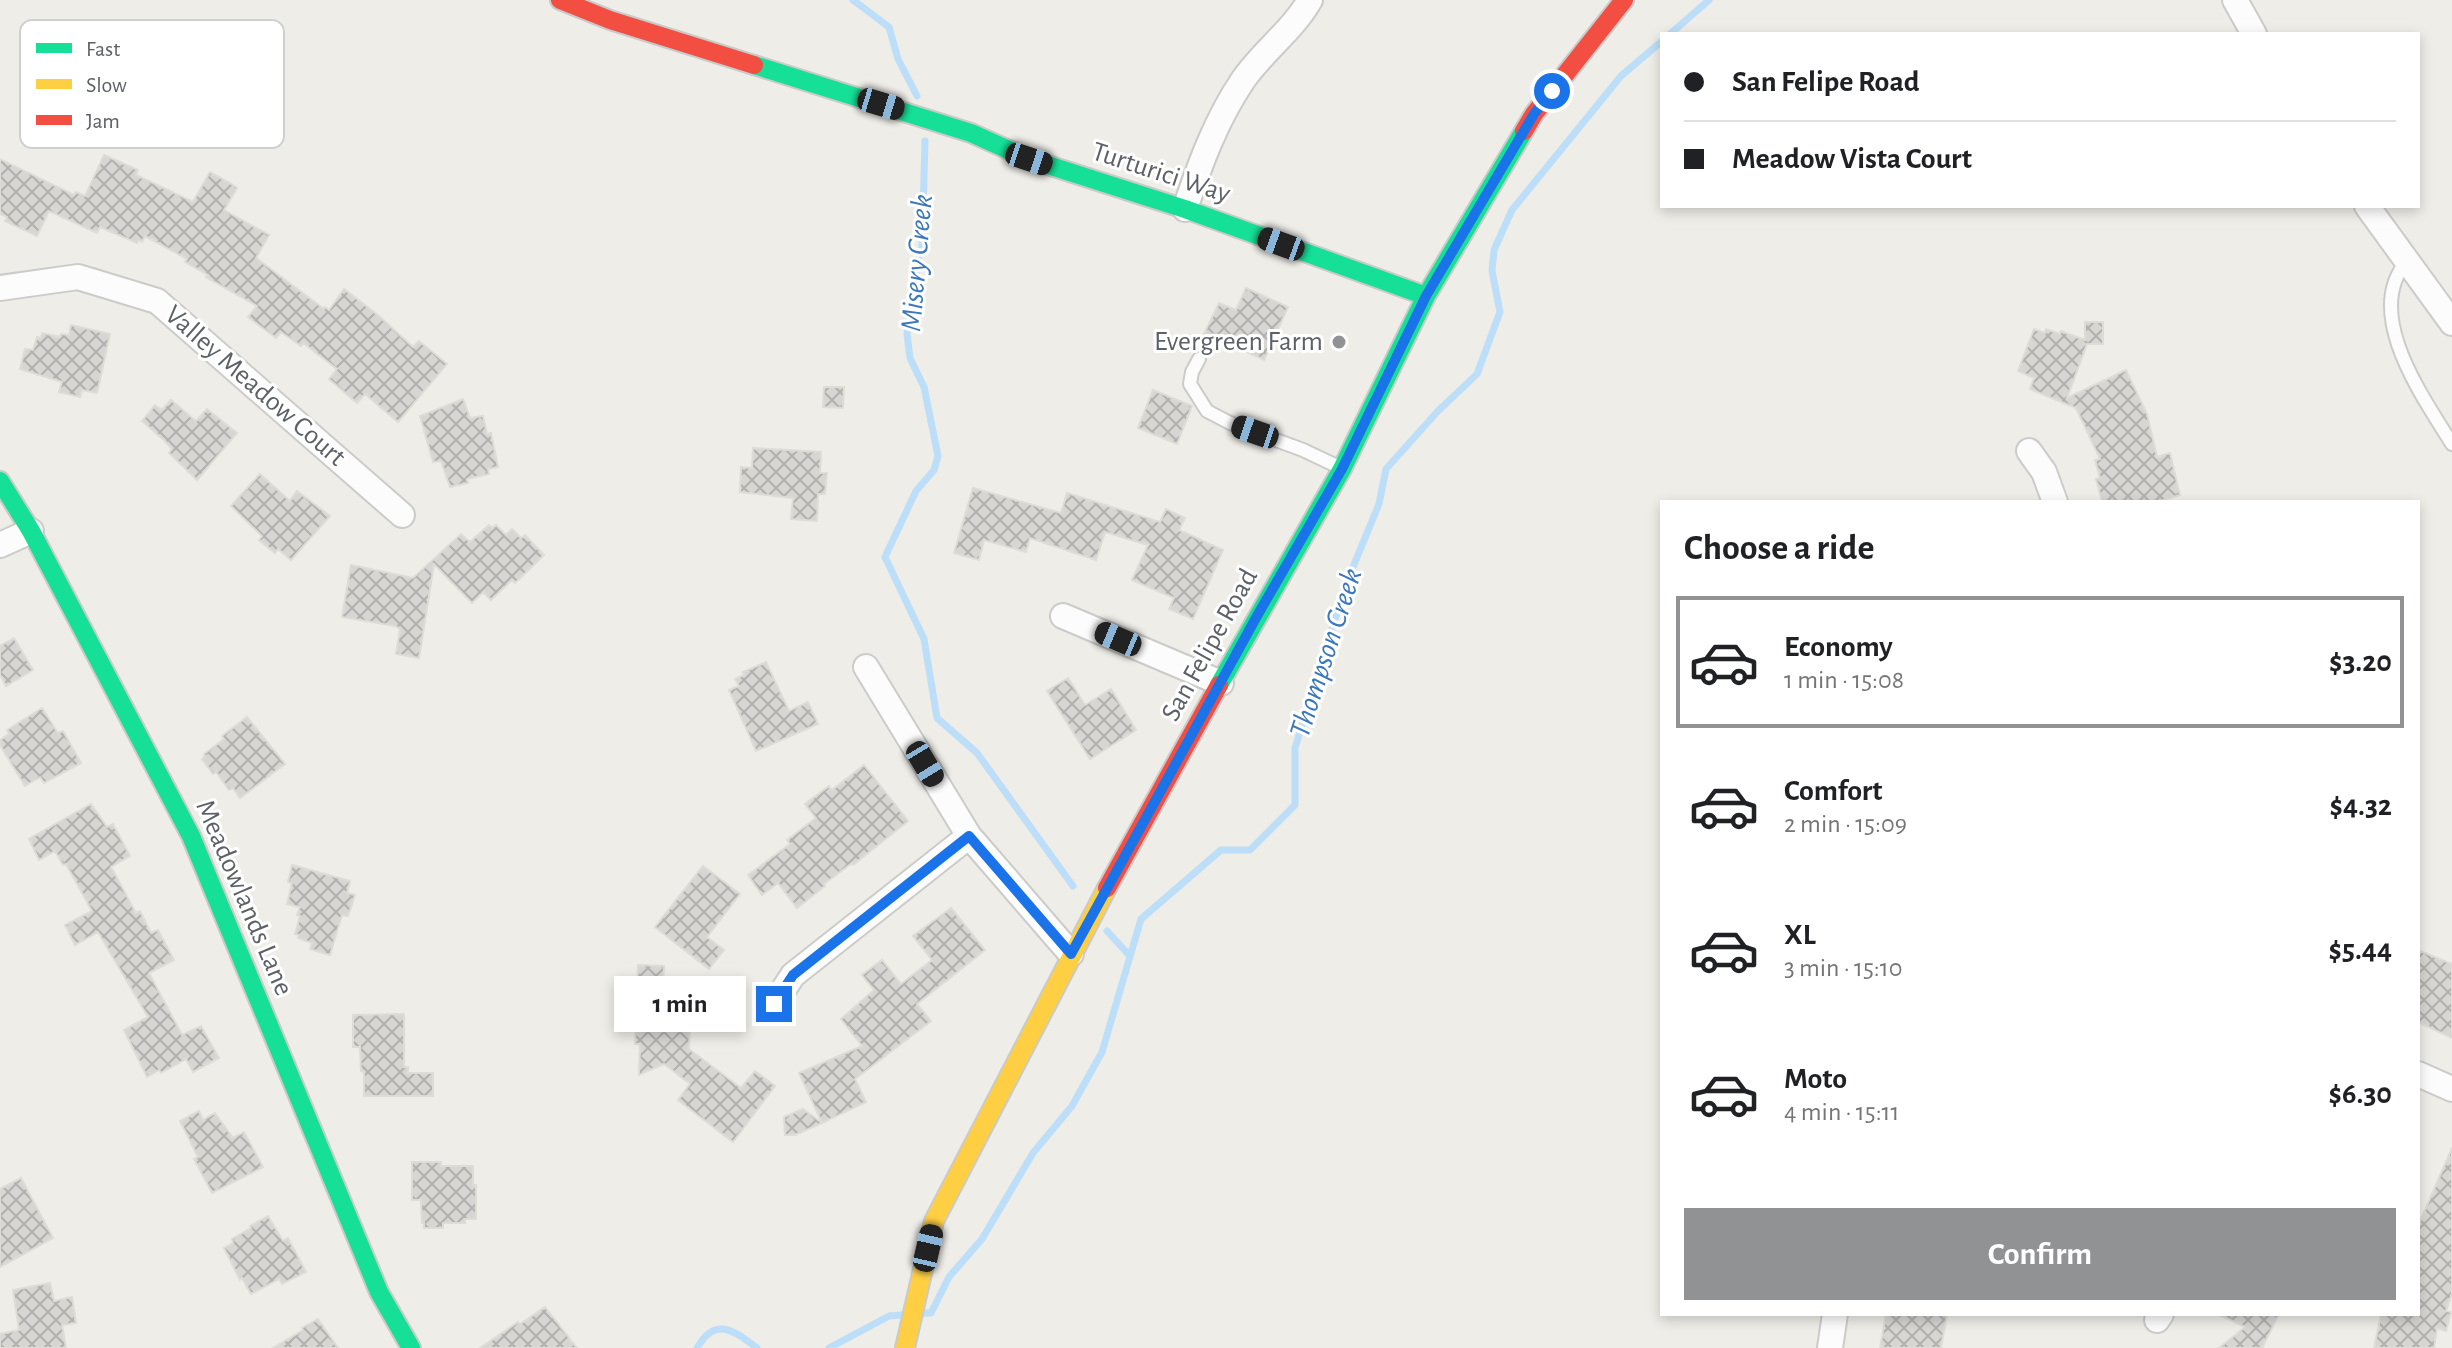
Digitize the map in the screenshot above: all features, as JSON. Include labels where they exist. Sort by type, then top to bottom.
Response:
[{"type":"street","name":"Turturici Way","points":[[560,0],[610,20],[971,133],[1029,159],[1185,209],[1426,296]]},
{"type":"street","points":[[1185,209],[1220,118],[1244,79],[1298,20],[1310,0]]},
{"type":"street","name":"San Felipe Road","points":[[905,1348],[934,1221],[1071,954],[1257,616],[1342,469],[1426,296],[1534,114],[1624,0]]},
{"type":"street","points":[[2235,0],[2253,32]]},
{"type":"street","points":[[2369,208],[2452,323]]},
{"type":"street","name":"Valley Meadow Court","points":[[0,288],[78,277],[157,301],[402,515]]},
{"type":"street","points":[[2029,451],[2044,472],[2054,500]]},
{"type":"street","name":"Meadowlands Lane","points":[[0,481],[31,531],[191,836],[379,1292],[411,1348]]},
{"type":"street","points":[[0,545],[31,531]]},
{"type":"street","points":[[1063,616],[1221,683]]},
{"type":"street","points":[[866,667],[969,836],[1071,954]]},
{"type":"street","points":[[774,1004],[793,975],[969,836]]},
{"type":"street","points":[[2420,1075],[2452,1089]]},
{"type":"street","points":[[1830,1348],[1835,1316]]},
{"type":"lane","points":[[2408,260],[2393,282],[2390,311],[2411,376],[2452,444]]},
{"type":"lane","points":[[1199,359],[1190,384],[1207,411],[1342,469]]},
{"type":"building","points":[[104,155],[138,170],[136,175],[193,202],[210,172],[230,183],[237,188],[224,210],[269,235],[256,258],[324,309],[329,310],[344,289],[413,347],[419,341],[447,364],[398,422],[365,394],[357,403],[329,379],[337,369],[303,343],[301,346],[281,332],[276,338],[248,317],[257,306],[206,277],[208,275],[185,262],[187,259],[145,236],[142,242],[138,240],[137,243],[100,227],[97,233],[49,211],[37,236],[5,221],[7,217],[0,214],[0,159],[74,195],[76,192],[85,196]]},
{"type":"building","points":[[1246,288],[1288,307],[1264,360],[1222,340],[1220,346],[1202,338],[1219,303],[1236,310]]},
{"type":"building","points":[[2085,322],[2103,322],[2103,344],[2087,344],[2067,398],[2126,370],[2147,414],[2157,457],[2170,453],[2180,495],[2163,500],[2101,500],[2095,460],[2100,459],[2076,408],[2030,389],[2034,378],[2018,371],[2034,329],[2045,333],[2046,329],[2060,334],[2061,331],[2085,340]]},
{"type":"building","points":[[71,325],[110,334],[97,393],[82,390],[80,397],[59,392],[62,382],[20,369],[25,349],[33,350],[37,337],[41,338],[42,333],[60,337],[61,334],[69,335]]},
{"type":"building","points":[[824,387],[844,387],[843,408],[823,407]]},
{"type":"building","points":[[1153,390],[1192,406],[1177,444],[1138,428]]},
{"type":"building","points":[[463,399],[470,418],[483,416],[487,434],[491,433],[498,467],[488,469],[489,474],[467,479],[468,483],[450,487],[441,461],[433,462],[420,416]]},
{"type":"building","points":[[171,400],[196,421],[207,409],[237,433],[197,480],[169,453],[172,449],[165,441],[142,421],[155,405],[162,410]]},
{"type":"building","points":[[753,448],[821,452],[820,473],[827,473],[825,494],[818,494],[817,521],[791,519],[793,498],[740,492],[741,467],[752,468]]},
{"type":"building","points":[[260,474],[290,501],[297,491],[330,516],[291,560],[278,549],[275,553],[259,540],[262,536],[231,506]]},
{"type":"building","points":[[973,488],[1061,513],[1067,493],[1160,522],[1166,509],[1185,518],[1179,530],[1223,550],[1193,619],[1169,609],[1174,598],[1132,580],[1148,545],[1105,532],[1096,560],[1030,538],[1026,552],[984,540],[979,560],[954,553]]},
{"type":"building","points":[[489,525],[493,528],[496,525],[506,535],[512,529],[521,538],[525,535],[544,555],[515,583],[512,580],[491,600],[483,592],[472,603],[434,564],[419,658],[396,654],[400,629],[395,626],[342,617],[351,565],[413,578],[461,534],[470,542]]},
{"type":"building","points":[[14,638],[33,670],[6,686],[0,675],[0,646]]},
{"type":"building","points":[[766,662],[789,711],[808,702],[818,724],[756,751],[729,690],[739,686],[735,679],[744,675],[743,672]]},
{"type":"building","points":[[1068,678],[1085,705],[1111,689],[1136,730],[1090,759],[1047,691]]},
{"type":"building","points":[[42,708],[58,733],[63,731],[81,763],[44,783],[40,777],[25,786],[0,740],[9,734],[7,730]]},
{"type":"building","points":[[247,717],[285,764],[240,798],[233,788],[229,790],[216,772],[213,774],[202,759],[224,739],[222,736]]},
{"type":"building","points":[[864,765],[908,821],[797,908],[778,883],[762,895],[748,875],[790,844],[787,840],[816,818],[805,804],[829,786],[832,790]]},
{"type":"building","points":[[91,804],[107,827],[113,824],[130,856],[111,867],[136,913],[140,911],[151,933],[158,930],[174,960],[149,973],[182,1035],[201,1026],[219,1058],[193,1072],[186,1059],[147,1077],[124,1030],[148,1017],[98,932],[75,945],[65,925],[92,911],[66,864],[63,865],[55,851],[39,860],[29,839]]},
{"type":"building","points":[[292,865],[350,881],[347,893],[355,895],[348,916],[342,915],[330,955],[310,949],[312,943],[295,934],[300,907],[287,904]]},
{"type":"building","points":[[703,866],[740,894],[707,937],[724,950],[709,969],[655,927]]},
{"type":"building","points":[[951,908],[985,950],[917,1004],[931,1021],[855,1079],[866,1102],[822,1123],[799,1073],[862,1046],[841,1019],[874,990],[862,975],[882,960],[901,984],[932,960],[913,936]]},
{"type":"building","points":[[2420,951],[2452,964],[2452,1038],[2420,1023]]},
{"type":"building","points":[[638,965],[664,966],[663,999],[691,1000],[689,1049],[741,1088],[755,1071],[775,1086],[733,1142],[678,1100],[690,1084],[664,1064],[639,1075],[640,1044],[635,1044]]},
{"type":"building","points":[[404,1014],[404,1067],[408,1067],[408,1073],[433,1073],[433,1096],[364,1096],[360,1047],[353,1047],[353,1015]]},
{"type":"building","points":[[803,1109],[822,1123],[795,1135],[785,1135],[784,1117]]},
{"type":"building","points":[[199,1111],[203,1120],[215,1113],[233,1138],[244,1132],[263,1167],[212,1193],[194,1159],[198,1157],[180,1121]]},
{"type":"building","points":[[2452,1148],[2452,1293],[2446,1311],[2451,1312],[2446,1331],[2437,1328],[2434,1348],[2374,1348],[2381,1316],[2420,1316],[2420,1221]]},
{"type":"building","points":[[412,1162],[473,1166],[476,1219],[465,1219],[465,1223],[443,1223],[443,1228],[424,1228],[421,1200],[412,1200]]},
{"type":"building","points":[[21,1178],[53,1238],[0,1267],[0,1189]]},
{"type":"building","points":[[268,1216],[283,1241],[288,1238],[306,1272],[282,1284],[279,1279],[251,1294],[224,1248],[233,1243],[232,1239]]},
{"type":"building","points":[[50,1283],[54,1301],[72,1297],[76,1323],[62,1325],[66,1348],[0,1348],[0,1334],[19,1330],[13,1290]]},
{"type":"building","points":[[545,1307],[577,1348],[480,1348],[518,1322],[520,1324]]},
{"type":"building","points":[[1886,1316],[1947,1316],[1941,1348],[1880,1348]]},
{"type":"building","points":[[2222,1316],[2278,1316],[2262,1348],[2219,1348],[2245,1327]]},
{"type":"building","points":[[318,1319],[338,1348],[273,1348],[303,1330]]},
{"type":"waterway","name":"Misery Creek","points":[[853,0],[889,27],[898,59],[917,96]]},
{"type":"waterway","name":"Thompson Creek","points":[[1672,32],[1709,0]]},
{"type":"waterway","name":"Thompson Creek","points":[[922,1313],[931,1313],[949,1277],[982,1239],[1033,1153],[1072,1106],[1102,1052],[1141,919],[1221,850],[1250,850],[1295,805],[1295,748],[1346,584],[1379,504],[1386,469],[1437,412],[1477,374],[1500,312],[1492,271],[1494,250],[1512,210],[1621,76],[1660,43]]},
{"type":"waterway","name":"Misery Creek","points":[[925,141],[922,247],[907,334],[910,358],[924,387],[938,456],[934,470],[916,491],[885,557],[924,639],[937,718],[977,753],[1073,886]]},
{"type":"waterway","name":"Misery Creek","points":[[1107,931],[1129,955]]},
{"type":"waterway","name":"Thompson Creek","points":[[829,1348],[889,1316],[901,1315]]},
{"type":"waterway","name":"Thompson Creek","points":[[697,1348],[704,1338],[718,1329],[732,1332],[757,1348]]},
{"type":"traffic: fast","points":[[754,65],[971,133],[1029,159],[1185,209],[1426,296]]},
{"type":"traffic: fast","points":[[1219,685],[1342,469],[1426,296],[1524,131]]},
{"type":"traffic: fast","points":[[0,481],[31,531],[191,836],[379,1292],[411,1348]]},
{"type":"traffic: slow","points":[[905,1348],[934,1221],[1107,888]]},
{"type":"traffic: jam","points":[[560,0],[610,20],[754,65]]},
{"type":"traffic: jam","points":[[1524,131],[1624,0]]},
{"type":"traffic: jam","points":[[1107,888],[1219,685]]},
{"type":"place","name":"Evergreen Farm","points":[[1339,342]]},
{"type":"route","points":[[774,1004],[793,975],[969,836],[1071,954],[1257,616],[1342,469],[1426,296],[1534,114],[1552,91]]}]
